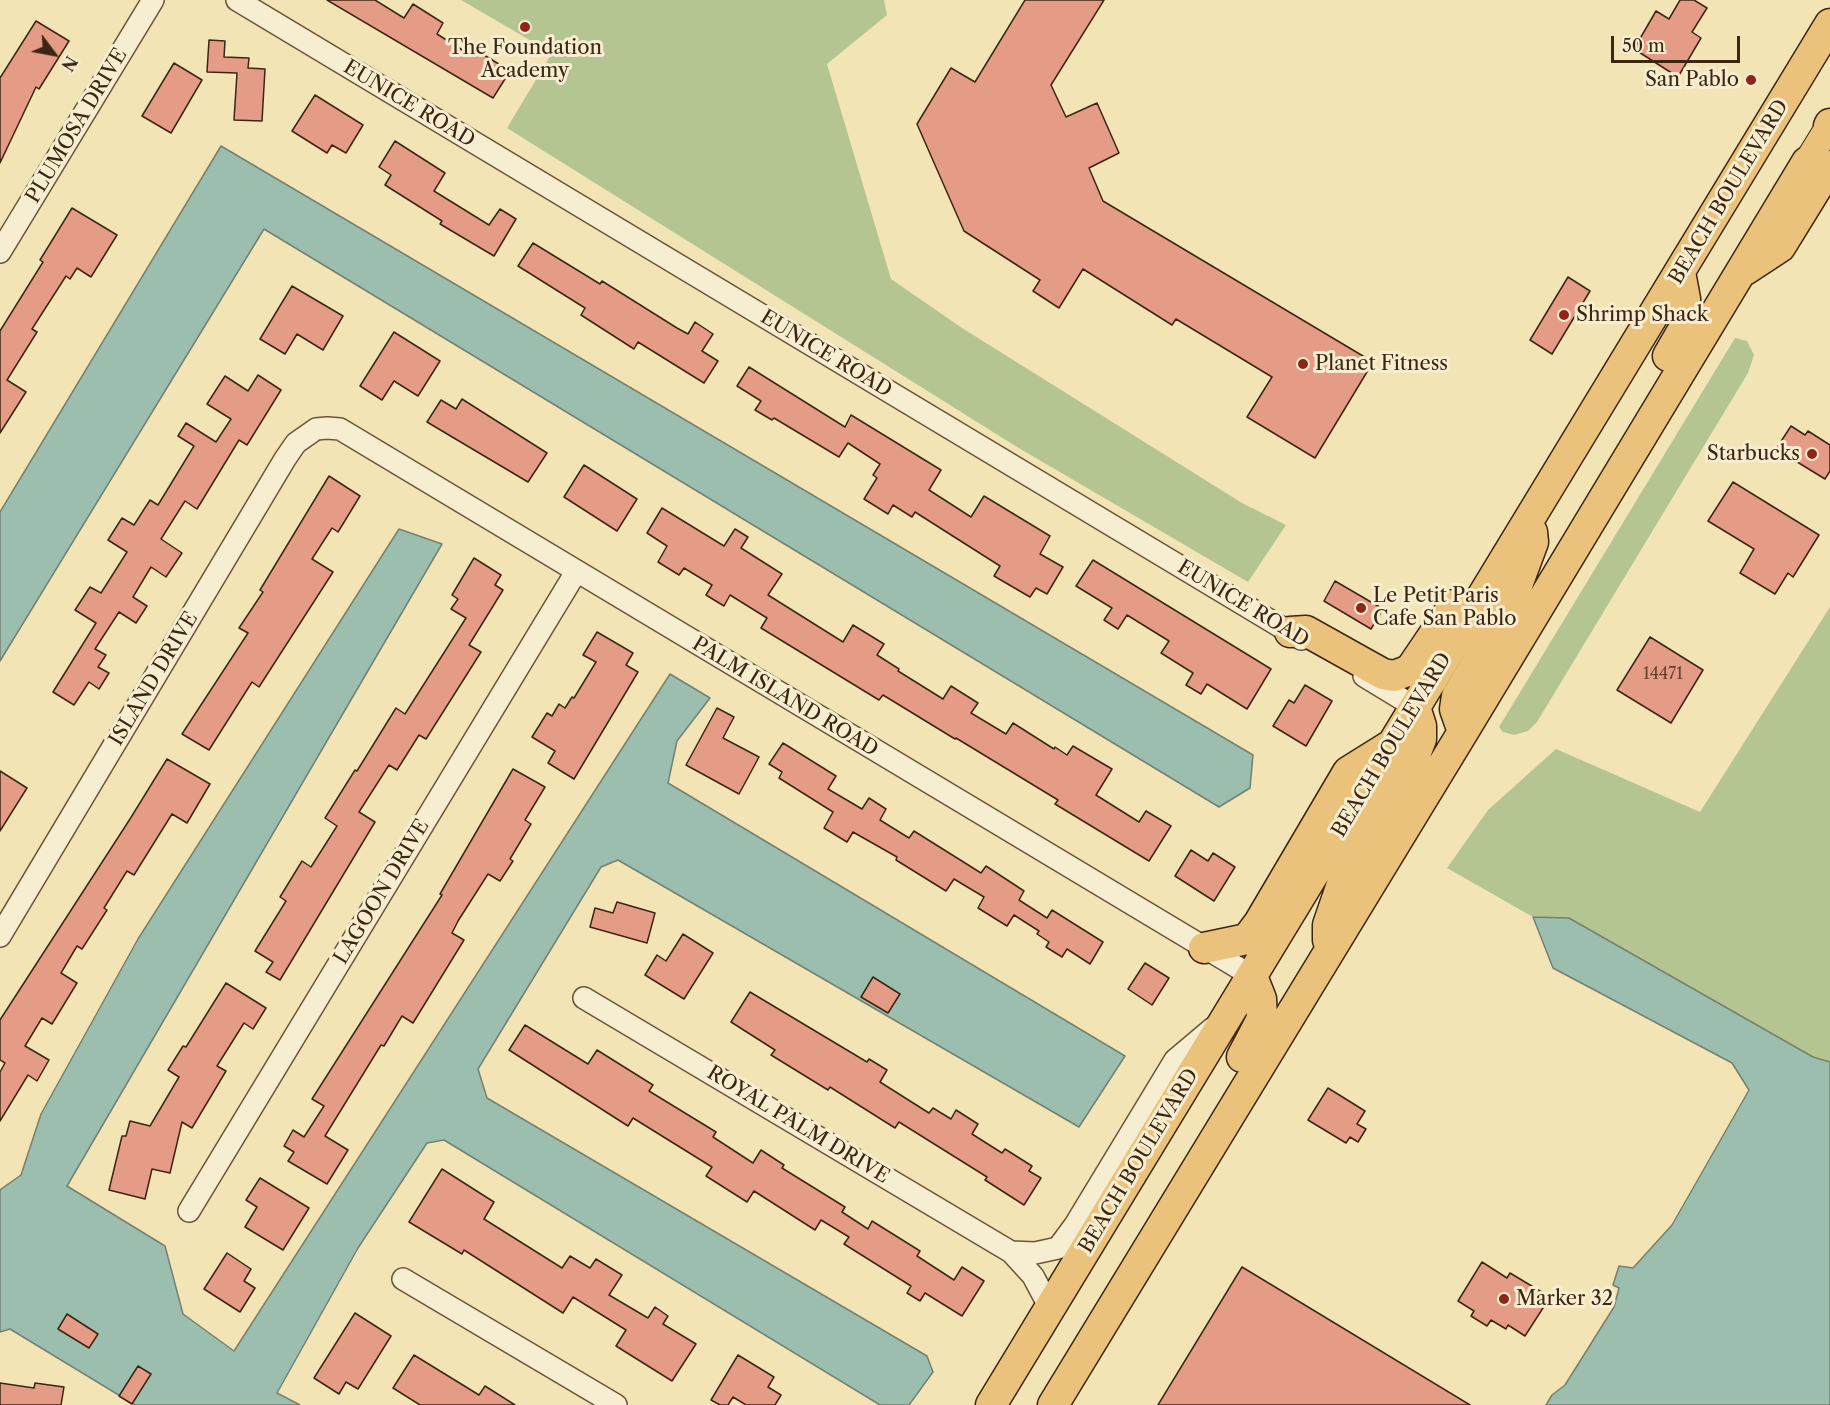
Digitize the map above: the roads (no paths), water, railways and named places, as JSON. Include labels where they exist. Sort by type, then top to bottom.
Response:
[{"type":"highway","name":"BEACH BOULEVARD","points":[[991,1405],[1830,24]]},
{"type":"highway","points":[[1053,1405],[1740,273],[1818,164]]},
{"type":"highway","points":[[1573,547],[1589,483],[1686,325],[1685,300],[1680,272]]},
{"type":"highway","points":[[1463,732],[1455,709],[1456,696],[1506,615],[1533,543],[1529,520]]},
{"type":"highway","points":[[1290,632],[1306,632],[1383,674],[1401,675],[1410,670],[1420,657],[1470,580],[1484,572],[1500,568]]},
{"type":"highway","points":[[1328,952],[1328,925],[1349,864],[1416,752],[1421,739],[1421,726],[1415,707]]},
{"type":"highway","points":[[1204,948],[1247,939],[1259,923],[1348,772],[1393,744]]},
{"type":"highway","points":[[1148,1247],[1153,1201],[1248,1046],[1262,1019],[1261,999],[1252,976]]},
{"type":"highway","points":[[1013,1405],[1025,1386],[1042,1320]]},
{"type":"main road","points":[[1818,164],[1829,125]]},
{"type":"street","name":"PLUMOSA DRIVE","points":[[0,252],[153,0]]},
{"type":"street","name":"EUNICE ROAD","points":[[237,0],[1415,707]]},
{"type":"street","name":"PALM ISLAND ROAD","points":[[316,429],[340,429],[1252,976]]},
{"type":"street","name":"ISLAND DRIVE","points":[[0,936],[285,459],[296,443],[316,429]]},
{"type":"street","name":"LAGOON DRIVE","points":[[189,1211],[576,572]]},
{"type":"street","name":"ROYAL PALM DRIVE","points":[[584,998],[1011,1252],[1033,1276],[1042,1320]]},
{"type":"street","points":[[1011,1252],[1035,1253],[1058,1248],[1075,1225],[1175,1060],[1227,1016]]},
{"type":"street","points":[[403,1279],[616,1405]]},
{"type":"place","name":"The Foundation Academy","points":[[525,27]]},
{"type":"place","name":"San Pablo","points":[[1751,80]]},
{"type":"place","name":"Shrimp Shack","points":[[1564,315]]},
{"type":"place","name":"Planet Fitness","points":[[1303,364]]},
{"type":"place","name":"Starbucks","points":[[1812,454]]},
{"type":"place","name":"Le Petit Paris Cafe San Pablo","points":[[1361,608]]},
{"type":"place","name":"Marker 32","points":[[1504,1299]]}]
